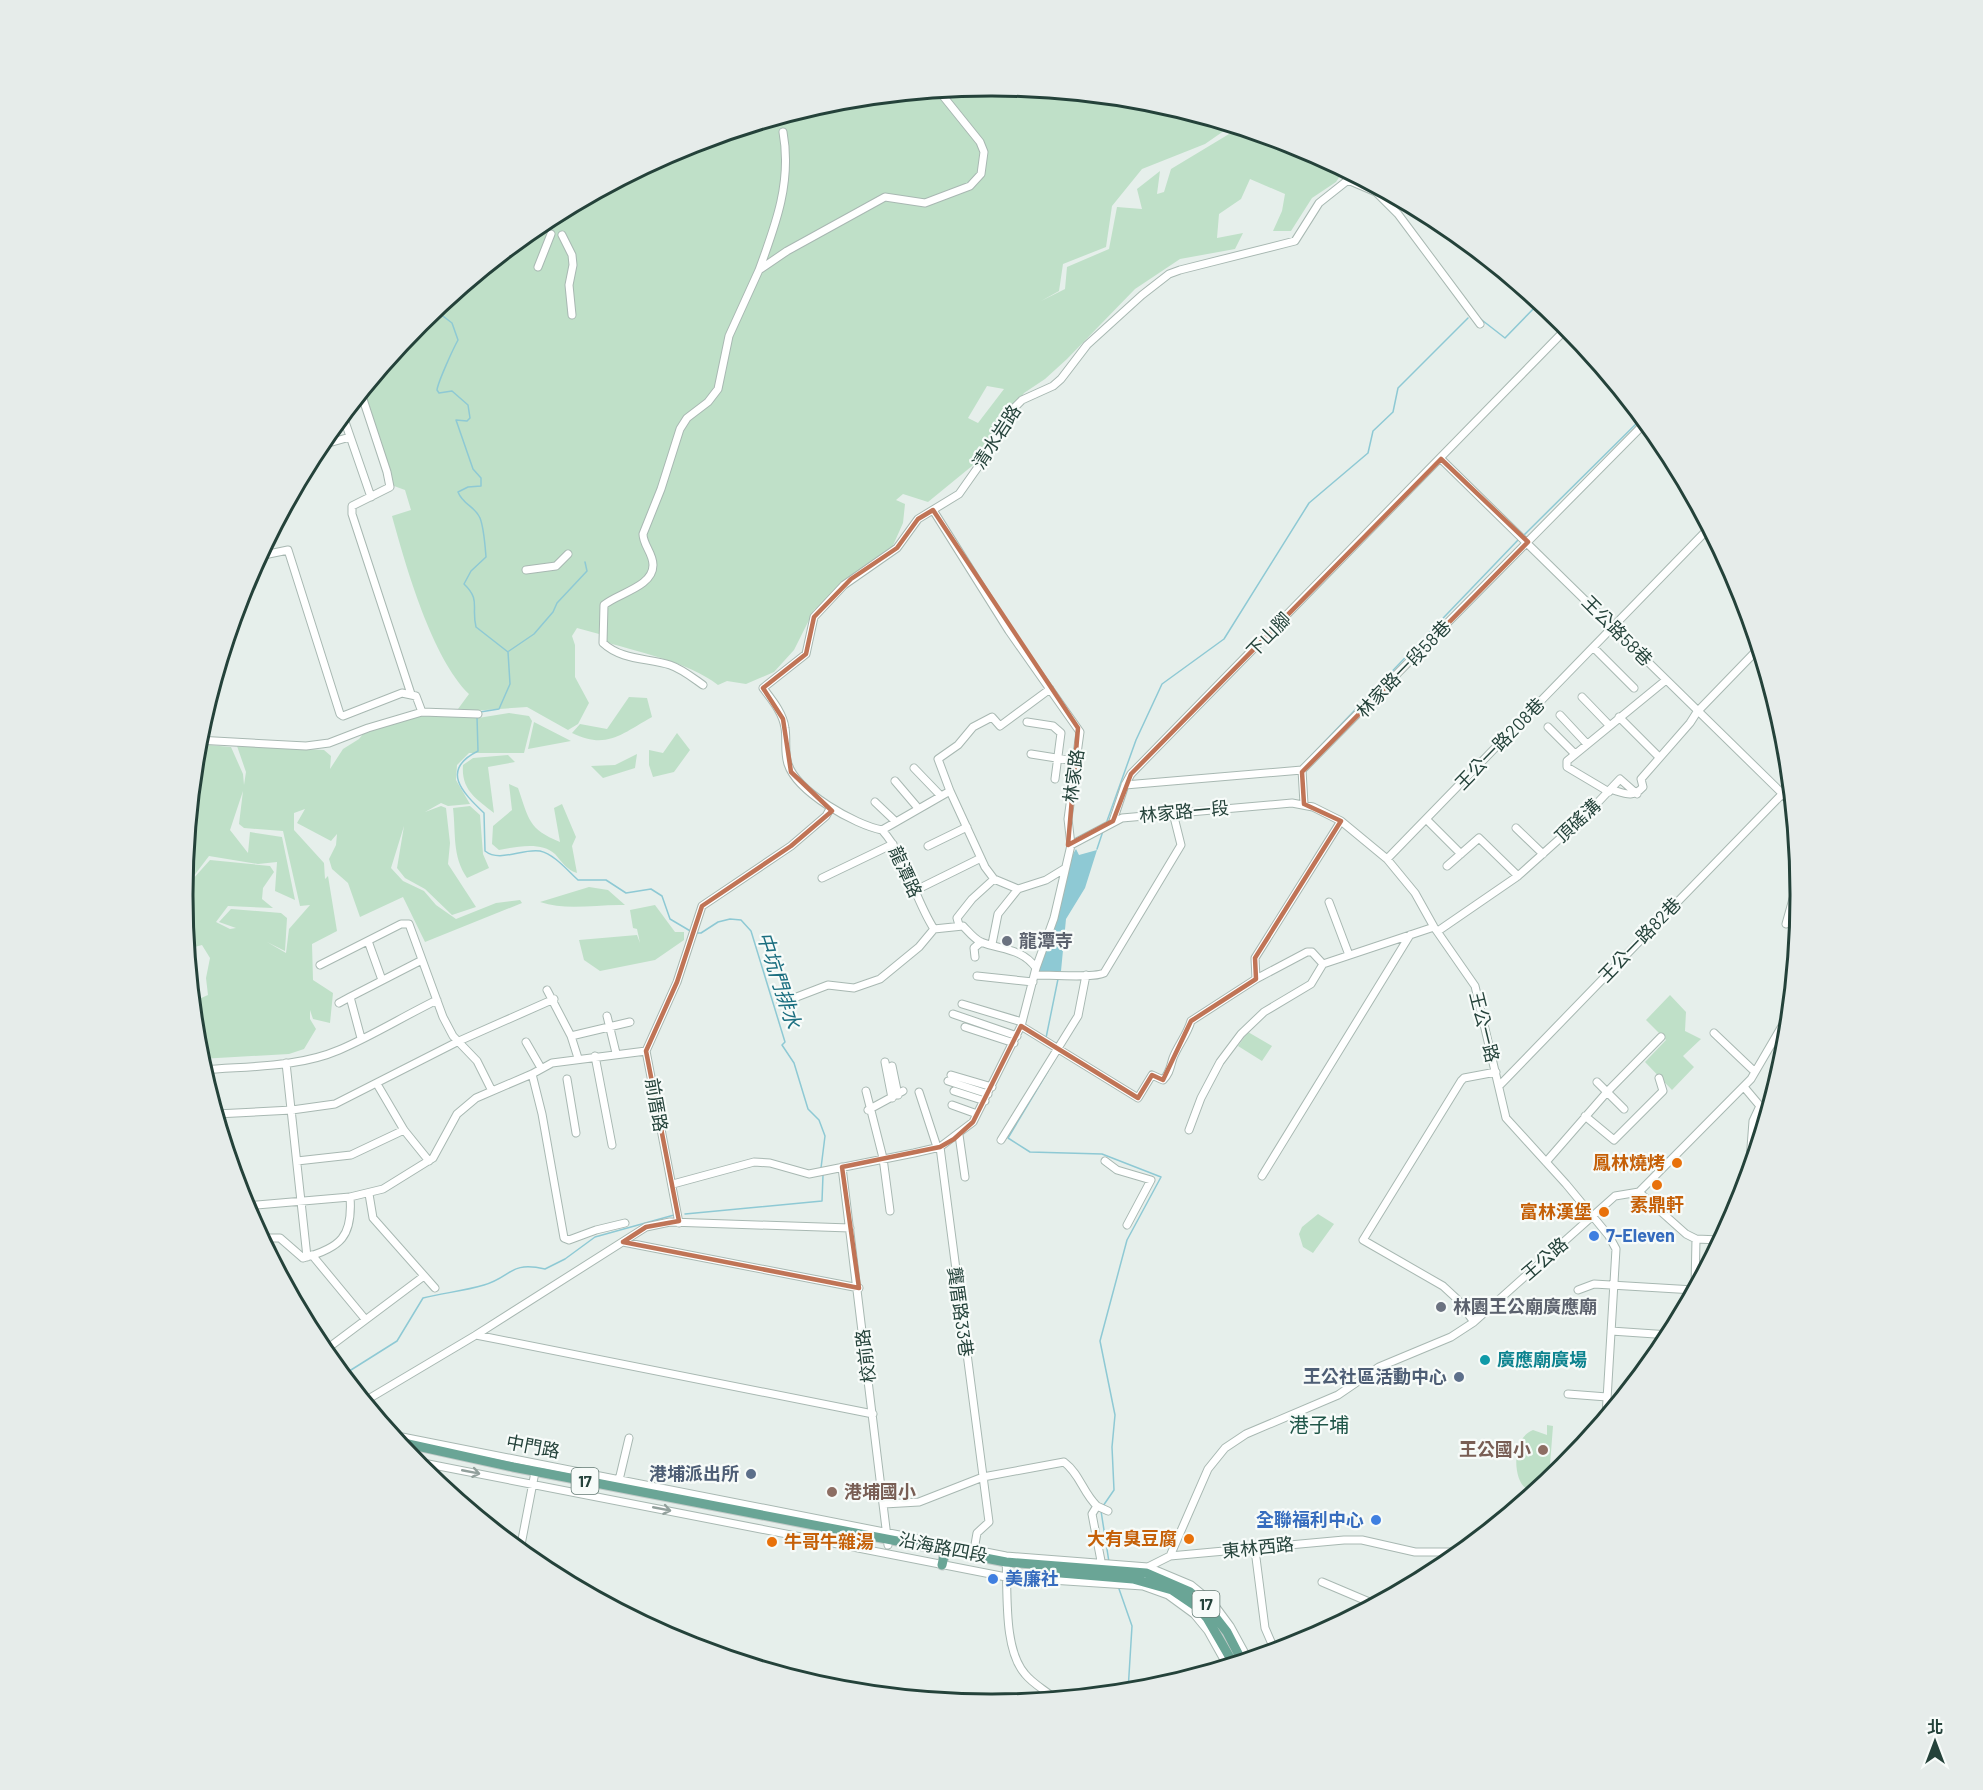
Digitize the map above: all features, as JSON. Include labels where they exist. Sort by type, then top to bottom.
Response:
[{"type":"main road","name":"中門路","points":[[420,1452],[771,1521]]},
{"type":"main road","name":"沿海路四段","points":[[771,1521],[888,1540],[1006,1566]]},
{"type":"main road","name":"沿海路四段","points":[[888,1540],[943,1560],[1110,1574]]},
{"type":"main road","name":"17","points":[[1110,1574],[1145,1577]]},
{"type":"main road","name":"沿海路四段","points":[[1145,1577],[1182,1588],[1206,1605],[1227,1632],[1239,1655]]},
{"type":"main road","name":"沿海路四段","points":[[1145,1577],[1172,1590],[1197,1607],[1215,1630],[1227,1658]]},
{"type":"street","points":[[759,270],[787,251],[885,197],[926,203],[952,194],[975,181],[981,174],[984,152],[980,142],[944,98]]},
{"type":"street","points":[[703,685],[672,665],[618,654],[610,649],[603,643],[604,605],[611,599],[635,588],[651,573],[653,562],[643,542],[643,534],[661,489],[680,429],[687,418],[718,389],[729,336],[759,270],[783,203],[787,157],[783,132]]},
{"type":"street","name":"清水岩路","points":[[763,688],[806,654],[814,617],[844,585],[897,548],[918,519],[959,494],[990,450],[1014,408],[1022,400],[1053,386],[1061,379],[1092,340],[1142,294],[1169,274],[1180,270],[1245,256],[1295,241],[1309,224],[1319,203],[1347,179]]},
{"type":"street","points":[[1382,198],[1398,214],[1480,324]]},
{"type":"street","points":[[538,267],[550,234]]},
{"type":"street","points":[[562,235],[572,255],[573,265],[568,285],[572,315]]},
{"type":"street","points":[[1442,459],[1561,335]]},
{"type":"street","points":[[364,402],[390,487],[352,506],[352,514],[411,694]]},
{"type":"street","points":[[346,425],[371,497]]},
{"type":"street","name":"林家路一段58巷","points":[[1302,770],[1639,429]]},
{"type":"street","points":[[334,441],[350,436]]},
{"type":"street","name":"王公路58巷","points":[[1442,459],[1785,796]]},
{"type":"street","name":"下山腳","points":[[1113,821],[1131,774],[1442,459]]},
{"type":"street","name":"林家路","points":[[933,510],[1080,732],[1068,819],[1071,845],[1046,946],[1035,975],[1022,1024],[977,1114],[959,1135],[938,1147]]},
{"type":"street","name":"王公一路208巷","points":[[1387,859],[1704,534]]},
{"type":"street","points":[[269,554],[288,550],[340,714],[343,716],[402,693],[416,696],[422,712]]},
{"type":"street","points":[[526,570],[556,566],[568,554]]},
{"type":"street","points":[[1594,648],[1634,687]]},
{"type":"street","points":[[1666,680],[1575,754],[1568,761],[1567,767],[1611,791],[1620,779],[1636,794],[1643,787],[1641,779],[1659,757],[1697,712],[1753,654]]},
{"type":"street","name":"龍潭路","points":[[763,688],[783,719],[785,755],[791,772],[830,809],[846,814],[868,827],[882,830],[893,844],[934,929]]},
{"type":"street","points":[[1018,889],[994,879],[981,858],[938,759],[958,745],[973,727],[992,717],[1000,726],[1050,689]]},
{"type":"street","points":[[1581,697],[1609,725]]},
{"type":"street","points":[[208,741],[280,746],[328,743],[422,712],[476,714]]},
{"type":"street","points":[[1560,715],[1587,744]]},
{"type":"street","points":[[1619,717],[1659,757]]},
{"type":"street","points":[[1027,722],[1053,726],[1059,730],[1062,739],[1055,779]]},
{"type":"street","points":[[1548,727],[1575,754]]},
{"type":"street","points":[[1031,754],[1076,761]]},
{"type":"street","points":[[914,768],[940,795]]},
{"type":"street","points":[[1125,785],[1302,770],[1304,804]]},
{"type":"street","points":[[895,781],[918,808]]},
{"type":"street","points":[[882,830],[950,790]]},
{"type":"street","name":"頂磘溝","points":[[1323,964],[1410,935],[1436,929],[1518,876],[1611,791],[1631,796],[1636,794]]},
{"type":"street","name":"王公一路82巷","points":[[1499,1086],[1782,794]]},
{"type":"street","points":[[875,802],[895,821]]},
{"type":"street","name":"林家路一段","points":[[1071,845],[1122,818],[1304,804]]},
{"type":"street","name":"王公一路","points":[[1304,804],[1341,821],[1387,859],[1415,893],[1436,929],[1475,986],[1506,1118],[1594,1216],[1616,1249],[1607,1404]]},
{"type":"street","points":[[255,1205],[369,1194],[394,1183],[429,1161],[457,1114],[476,1098],[552,1063],[616,1053],[646,1051],[677,982],[693,935],[698,912],[708,899],[791,846],[826,816],[830,809]]},
{"type":"street","points":[[977,976],[1059,974],[1097,977],[1104,973],[1181,844],[1173,813]]},
{"type":"street","points":[[1426,819],[1461,854]]},
{"type":"street","points":[[1256,979],[1255,958],[1341,821]]},
{"type":"street","points":[[928,846],[967,827]]},
{"type":"street","points":[[1516,828],[1543,854]]},
{"type":"street","points":[[1447,866],[1479,838],[1518,876]]},
{"type":"street","points":[[822,878],[893,844]]},
{"type":"street","points":[[914,891],[981,858]]},
{"type":"street","points":[[992,944],[998,914],[1018,889],[1046,880],[1064,869]]},
{"type":"street","points":[[994,879],[964,908],[957,918],[959,925],[981,942],[1019,952],[1030,960],[1035,975]]},
{"type":"street","points":[[1329,902],[1349,956]]},
{"type":"street","points":[[1786,924],[1790,909]]},
{"type":"street","points":[[320,966],[401,924],[409,924],[436,1000],[453,1036],[477,1061],[492,1091]]},
{"type":"street","points":[[781,1002],[828,985],[854,988],[880,979],[919,947],[934,929],[959,925]]},
{"type":"street","points":[[1262,1176],[1410,935]]},
{"type":"street","points":[[368,940],[382,980]]},
{"type":"street","points":[[975,957],[974,948],[981,942]]},
{"type":"street","points":[[962,1005],[1022,1024],[1138,1098],[1152,1075],[1163,1080],[1169,1073],[1174,1056],[1186,1037],[1191,1021],[1256,979],[1307,952],[1312,952],[1323,964],[1311,984],[1264,1012],[1241,1034],[1220,1062],[1189,1130]]},
{"type":"street","points":[[339,1003],[422,960]]},
{"type":"street","points":[[1001,1140],[1078,1016],[1086,975]]},
{"type":"street","points":[[547,990],[554,999],[571,1036],[578,1058]]},
{"type":"street","points":[[350,997],[361,1038]]},
{"type":"street","points":[[223,1114],[292,1110],[335,1104],[459,1041],[554,999]]},
{"type":"street","points":[[212,1069],[286,1063],[339,1050],[436,1000]]},
{"type":"street","points":[[953,1014],[1016,1040]]},
{"type":"street","points":[[606,1016],[616,1053]]},
{"type":"street","points":[[571,1036],[630,1022]]},
{"type":"street","points":[[965,1027],[1016,1040]]},
{"type":"street","name":"王公路","points":[[1170,1556],[1208,1469],[1235,1440],[1338,1395],[1379,1367],[1451,1337],[1473,1322],[1615,1196],[1639,1192],[1743,1087],[1755,1072],[1778,1032]]},
{"type":"street","points":[[1714,1033],[1755,1072]]},
{"type":"street","points":[[1546,1161],[1660,1037]]},
{"type":"street","points":[[526,1042],[541,1068]]},
{"type":"street","name":"前厝路","points":[[646,1051],[679,1223]]},
{"type":"street","points":[[595,1056],[612,1145]]},
{"type":"street","points":[[286,1063],[309,1256],[365,1319]]},
{"type":"street","points":[[868,1110],[898,1095],[889,1064]]},
{"type":"street","points":[[1473,1322],[1457,1299],[1443,1286],[1363,1240],[1461,1081],[1464,1078],[1496,1072]]},
{"type":"street","points":[[532,1074],[542,1114],[564,1238],[570,1240],[596,1230],[625,1223]]},
{"type":"street","points":[[949,1078],[988,1094]]},
{"type":"street","points":[[1585,1116],[1614,1140],[1663,1091],[1659,1078]]},
{"type":"street","points":[[567,1079],[576,1134]]},
{"type":"street","points":[[1596,1082],[1624,1109]]},
{"type":"street","points":[[377,1084],[404,1130],[429,1161]]},
{"type":"street","points":[[1743,1087],[1760,1106],[1753,1121],[1752,1140]]},
{"type":"street","points":[[866,1091],[868,1110],[883,1158],[890,1211]]},
{"type":"street","points":[[954,1091],[988,1094]]},
{"type":"street","name":"龔厝路33巷","points":[[919,1092],[938,1147],[989,1522],[977,1533],[974,1550]]},
{"type":"street","points":[[952,1105],[977,1114]]},
{"type":"street","points":[[297,1161],[351,1155],[404,1130]]},
{"type":"street","points":[[959,1135],[965,1177]]},
{"type":"street","points":[[673,1184],[754,1162],[770,1163],[804,1173],[938,1147]]},
{"type":"street","points":[[1105,1161],[1117,1170],[1151,1180],[1127,1225]]},
{"type":"street","name":"校前路","points":[[842,1167],[859,1288],[888,1540]]},
{"type":"street","points":[[1639,1192],[1667,1219],[1696,1239],[1712,1240]]},
{"type":"street","points":[[369,1194],[373,1218],[435,1288]]},
{"type":"street","points":[[270,1238],[280,1238],[303,1258],[342,1240],[352,1220],[350,1197]]},
{"type":"street","points":[[371,1397],[476,1335],[646,1227],[679,1223],[850,1228]]},
{"type":"street","points":[[1695,1273],[1696,1239]]},
{"type":"street","points":[[623,1242],[859,1288]]},
{"type":"street","points":[[332,1345],[424,1276]]},
{"type":"street","points":[[1578,1290],[1594,1284],[1686,1289]]},
{"type":"street","points":[[1611,1331],[1659,1334]]},
{"type":"street","points":[[476,1335],[873,1414]]},
{"type":"street","points":[[1568,1394],[1607,1397]]},
{"type":"street","points":[[619,1480],[629,1438]]},
{"type":"street","points":[[884,1504],[919,1502],[983,1477],[1064,1462],[1080,1479],[1085,1495],[1097,1506],[1107,1510]]},
{"type":"street","points":[[522,1541],[535,1474]]},
{"type":"street","name":"中門路","points":[[595,1485],[619,1480],[739,1514]]},
{"type":"street","points":[[1097,1506],[1092,1514],[1110,1574]]},
{"type":"street","name":"沿海路四段","points":[[771,1521],[943,1560]]},
{"type":"street","name":"沿海路四段","points":[[888,1540],[974,1550],[1006,1566],[1145,1577],[1177,1577],[1208,1599],[1230,1626],[1245,1653]]},
{"type":"street","name":"東林西路","points":[[1145,1577],[1170,1556],[1352,1540],[1414,1552],[1444,1553]]},
{"type":"street","points":[[1255,1550],[1265,1628],[1271,1643]]},
{"type":"street","points":[[1006,1566],[1012,1644],[1020,1667],[1047,1692]]},
{"type":"street","points":[[1322,1582],[1366,1601]]},
{"type":"highlighted area","points":[[1441,459],[1528,542],[1302,772],[1304,804],[1341,821],[1255,958],[1256,979],[1191,1021],[1163,1080],[1152,1075],[1138,1098],[1021,1026],[973,1122],[954,1139],[940,1147],[842,1167],[859,1288],[623,1242],[646,1227],[679,1221],[646,1051],[677,982],[702,906],[791,846],[832,811],[791,772],[783,719],[763,688],[806,654],[814,617],[851,579],[897,548],[918,519],[933,510],[1078,728],[1068,845],[1113,821],[1131,774]]},
{"type":"green space","points":[[992,96],[1096,103],[1147,111],[1224,131],[1205,144],[1142,169],[1112,206],[1106,247],[1063,264],[1059,291],[1041,301],[1065,289],[1067,267],[1109,249],[1117,207],[1142,209],[1137,189],[1160,171],[1157,194],[1164,192],[1171,169],[1231,133],[1340,176],[1336,182],[1312,198],[1291,231],[1273,231],[1282,211],[1285,194],[1250,179],[1241,199],[1219,214],[1217,238],[1243,233],[1235,249],[1180,259],[1135,289],[1067,359],[1045,379],[1024,393],[972,466],[928,502],[903,494],[896,500],[905,504],[903,523],[891,550],[814,610],[794,650],[774,672],[746,684],[727,681],[718,685],[692,670],[599,640],[599,634],[577,628],[572,636],[575,645],[575,677],[589,703],[578,724],[568,730],[527,707],[471,711],[458,709],[469,694],[443,658],[422,611],[392,516],[411,510],[405,490],[394,486],[367,398],[391,368],[427,330],[505,261],[592,203],[638,178],[735,138],[836,111],[939,98]],"holes":[[[987,386],[1004,389],[978,423],[968,418]]]},
{"type":"green space","points":[[629,697],[647,698],[652,717],[614,738],[605,740],[584,738],[572,733],[580,724],[607,729]]},
{"type":"green space","points":[[417,713],[478,718],[509,713],[529,716],[532,721],[524,753],[469,753],[457,765],[456,780],[470,804],[448,806],[441,803],[425,812],[441,806],[446,808],[450,843],[448,864],[476,907],[452,915],[425,889],[405,878],[397,868],[404,826],[391,868],[403,881],[424,891],[436,905],[456,919],[496,903],[520,900],[522,903],[425,942],[403,897],[360,917],[348,883],[332,869],[329,859],[336,845],[337,834],[331,841],[297,823],[305,809],[294,813],[294,830],[324,863],[325,879],[328,876],[337,931],[312,944],[313,980],[333,993],[330,1023],[313,1019],[310,1010],[310,1019],[316,1029],[304,1049],[289,1054],[210,1058],[199,999],[208,995],[206,978],[210,958],[202,945],[194,947],[193,879],[210,860],[270,866],[274,872],[263,888],[262,899],[273,908],[228,906],[216,922],[230,929],[236,928],[219,922],[231,909],[281,913],[287,918],[285,951],[267,942],[286,953],[289,929],[310,905],[300,906],[283,831],[244,828],[239,824],[243,791],[230,830],[248,853],[250,832],[282,837],[295,900],[275,891],[277,862],[258,864],[209,856],[193,877],[199,791],[207,745],[231,747],[243,774],[244,785],[246,772],[237,746],[324,750],[331,756],[330,769],[343,749],[359,739],[368,728]]},
{"type":"green space","points":[[534,722],[571,741],[528,749]]},
{"type":"green space","points":[[677,733],[690,750],[674,772],[653,777],[649,765],[649,750],[663,753]]},
{"type":"green space","points":[[637,754],[635,768],[603,778],[591,766],[615,765]]},
{"type":"green space","points":[[508,755],[515,762],[488,767],[494,813],[467,787],[464,781],[463,765],[473,758]]},
{"type":"green space","points":[[509,784],[518,788],[531,822],[541,832],[560,842],[554,808],[562,804],[576,837],[572,846],[577,873],[567,868],[555,854],[543,847],[528,846],[499,850],[492,844],[493,826],[512,810]]},
{"type":"green space","points":[[470,806],[480,815],[483,854],[489,868],[467,878],[462,870],[455,844],[453,808]]},
{"type":"green space","points":[[589,887],[608,890],[625,905],[571,907],[540,902]]},
{"type":"green space","points":[[655,905],[675,932],[684,932],[684,940],[655,960],[600,971],[584,960],[579,940],[637,935],[640,943],[637,929],[633,928],[630,910]]},
{"type":"green space","points":[[1670,995],[1686,1012],[1685,1031],[1701,1039],[1683,1056],[1694,1067],[1672,1090],[1645,1062],[1666,1040],[1646,1020]]},
{"type":"green space","points":[[1248,1032],[1272,1046],[1262,1061],[1238,1046]]},
{"type":"green space","points":[[1318,1214],[1334,1224],[1313,1253],[1303,1247],[1299,1234],[1302,1227]]},
{"type":"green space","points":[[1547,1425],[1553,1426],[1550,1466],[1527,1488],[1522,1484],[1518,1474],[1516,1462],[1518,1448],[1524,1437],[1533,1430],[1547,1435]]},
{"type":"water","points":[[1076,849],[1079,855],[1097,850],[1085,888],[1066,919],[1061,971],[1038,974],[1056,921],[1070,859]]},
{"type":"waterway","points":[[1478,317],[1505,338],[1533,309]]},
{"type":"waterway","name":"中坑門排水","points":[[442,316],[452,323],[458,340],[437,390],[439,393],[452,391],[468,405],[470,418],[467,421],[456,420],[473,469],[481,478],[481,486],[468,487],[458,492],[480,518],[486,557],[471,571],[464,584],[474,599],[476,627],[508,652],[510,684],[499,709],[480,712]]},
{"type":"waterway","points":[[1107,821],[1136,740],[1162,684],[1224,639],[1309,503],[1368,453],[1373,431],[1393,412],[1398,388],[1468,318]]},
{"type":"waterway","points":[[1524,535],[1636,424]]},
{"type":"waterway","points":[[1307,760],[1518,540]]},
{"type":"waterway","points":[[509,651],[534,634],[553,612],[557,603],[587,571],[585,562]]},
{"type":"waterway","name":"中坑門排水","points":[[477,717],[478,751],[466,758],[457,773],[462,789],[484,813],[485,851],[497,856],[540,851],[556,859],[578,880],[606,880],[626,893],[651,889],[662,896],[670,919],[692,932]]},
{"type":"waterway","points":[[1097,849],[1103,831]]},
{"type":"waterway","name":"中坑門排水","points":[[696,933],[701,933],[718,922],[730,919],[741,920],[751,931],[785,1042],[782,1045],[794,1063],[808,1109],[819,1120],[825,1136],[821,1168]]},
{"type":"waterway","points":[[1046,1038],[1058,979]]},
{"type":"waterway","points":[[1048,1071],[1008,1138],[1030,1152],[1102,1154],[1161,1177],[1127,1240],[1100,1341],[1115,1415],[1112,1447],[1114,1490],[1103,1506]]},
{"type":"waterway","name":"中坑門排水","points":[[685,1214],[822,1201],[823,1175]]},
{"type":"waterway","name":"中坑門排水","points":[[350,1370],[397,1341],[423,1298],[484,1285],[517,1268],[545,1269],[565,1259],[595,1237],[674,1215]]},
{"type":"waterway","points":[[1101,1511],[1109,1562]]},
{"type":"waterway","points":[[1118,1586],[1132,1626],[1129,1682]]},
{"type":"place","name":"龍潭寺","points":[[1007,941]]},
{"type":"place","name":"鳳林燒烤","points":[[1677,1163]]},
{"type":"place","name":"素鼎軒","points":[[1657,1185]]},
{"type":"place","name":"富林漢堡","points":[[1604,1212]]},
{"type":"place","name":"7-Eleven","points":[[1594,1236]]},
{"type":"place","name":"林園王公廟廣應廟","points":[[1441,1307]]},
{"type":"place","name":"廣應廟廣場","points":[[1485,1360]]},
{"type":"place","name":"王公社區活動中心","points":[[1459,1377]]},
{"type":"place","name":"王公國小","points":[[1543,1450]]},
{"type":"place","name":"港埔派出所","points":[[751,1474]]},
{"type":"place","name":"港埔國小","points":[[832,1492]]},
{"type":"place","name":"全聯福利中心","points":[[1376,1520]]},
{"type":"place","name":"大有臭豆腐","points":[[1189,1539]]},
{"type":"place","name":"牛哥牛雜湯","points":[[772,1542]]},
{"type":"place","name":"美廉社","points":[[993,1579]]},
{"type":"district","name":"港子埔","points":[[1319,1425]]}]
